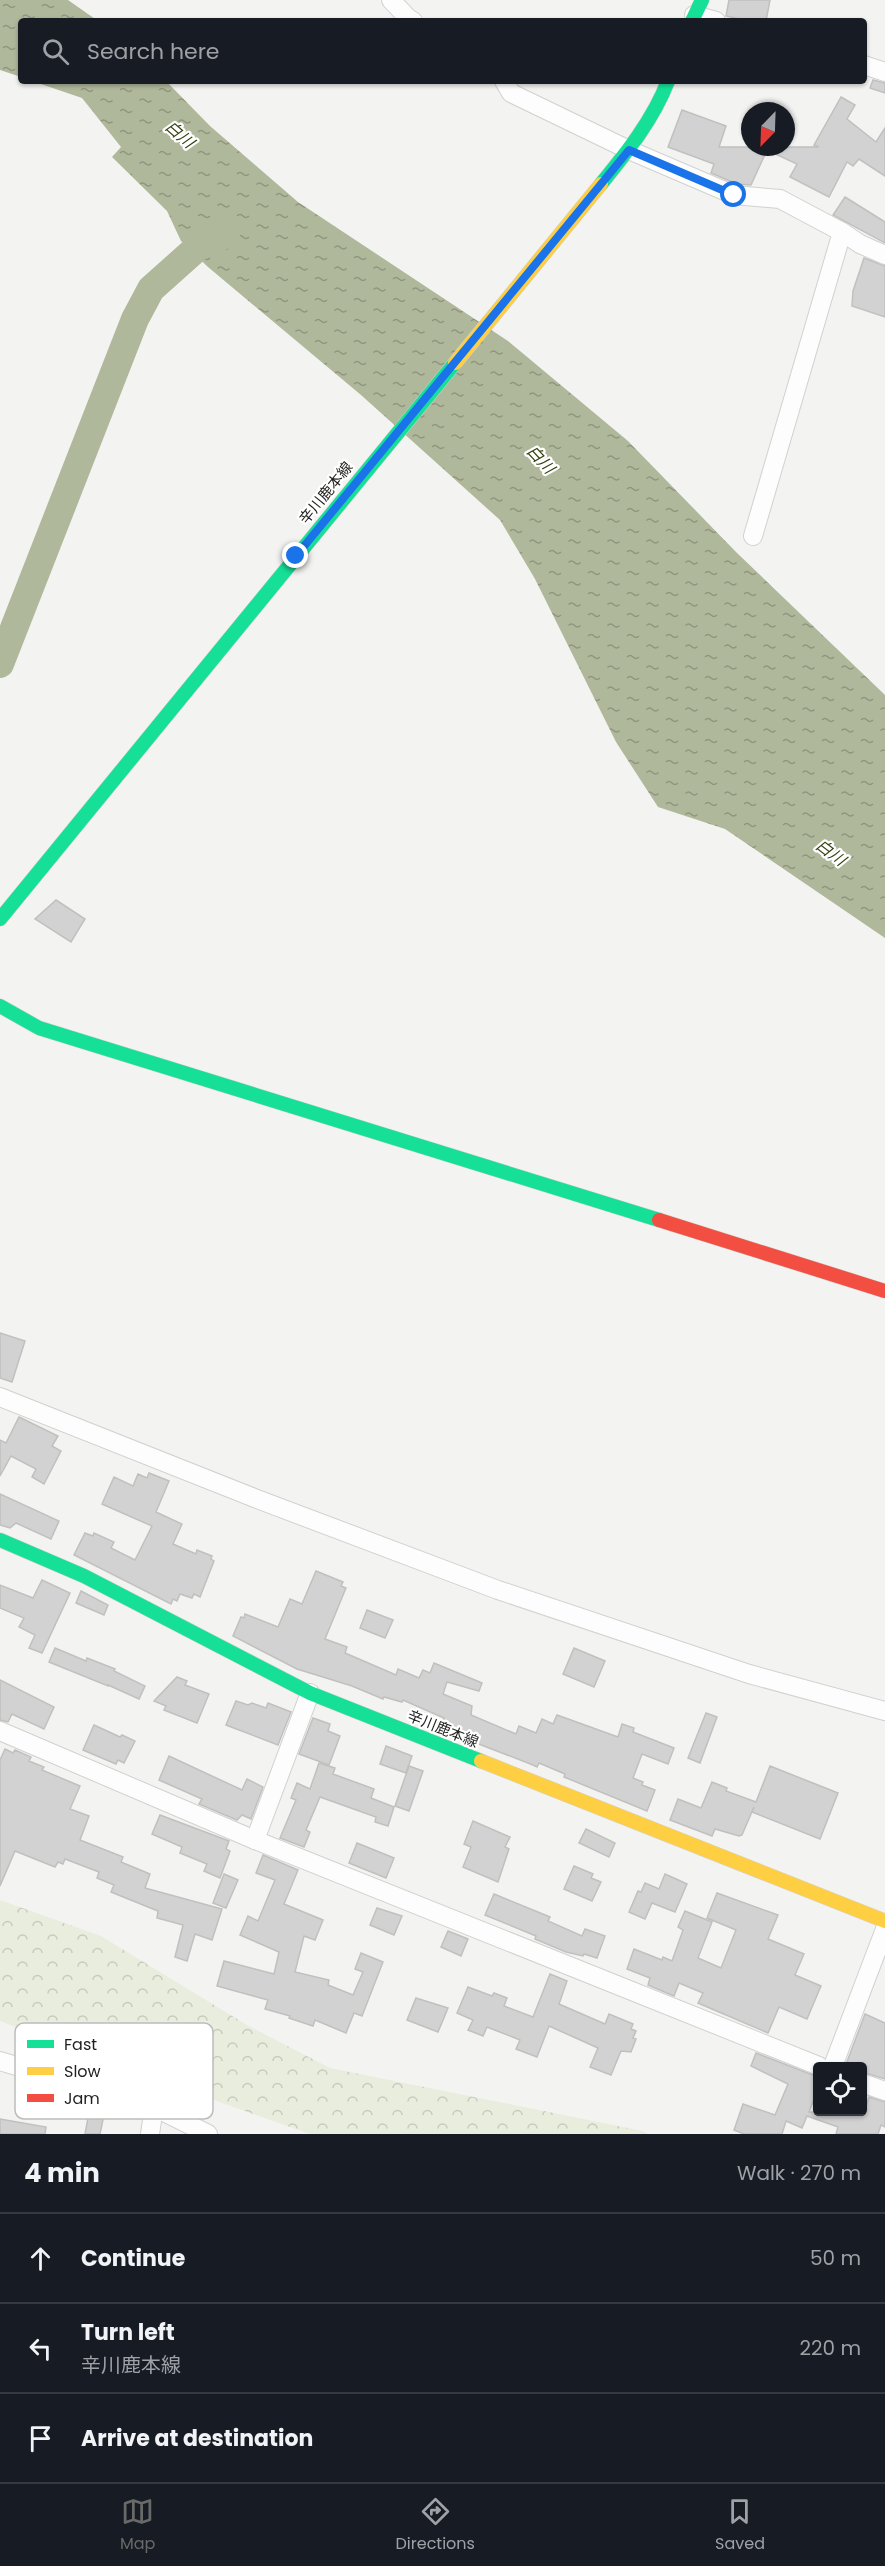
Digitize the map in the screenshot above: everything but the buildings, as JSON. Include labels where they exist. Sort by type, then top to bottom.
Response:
[{"type":"main road","name":"辛川鹿本線","points":[[0,919],[629,150],[661,99],[667,84]]},
{"type":"main road","points":[[0,1006],[39,1028],[885,1291]]},
{"type":"main road","name":"辛川鹿本線","points":[[0,1540],[84,1576],[310,1693],[885,1921]]},
{"type":"street","points":[[391,0],[408,18]]},
{"type":"street","points":[[867,66],[885,72]]},
{"type":"street","points":[[506,84],[511,93],[629,150],[734,195],[780,199],[860,244],[885,255]]},
{"type":"street","points":[[753,536],[842,232]]},
{"type":"street","points":[[0,1397],[498,1590],[749,1674],[885,1711]]},
{"type":"street","points":[[255,1840],[310,1693]]},
{"type":"street","points":[[0,1731],[255,1840],[813,2065]]},
{"type":"street","points":[[835,2062],[885,1929]]},
{"type":"street","points":[[0,2061],[15,2065]]},
{"type":"street","points":[[867,2085],[885,2091]]},
{"type":"street","points":[[150,2134],[152,2119]]},
{"type":"street","points":[[178,2119],[208,2134]]},
{"type":"green space","points":[[0,1900],[101,1936],[247,2025],[330,2068],[643,2131],[648,2134],[310,2134],[213,2100],[213,2023],[15,2023],[15,2027],[0,2021]]},
{"type":"water","points":[[0,0],[68,0],[94,18],[18,18],[18,76],[0,70]]},
{"type":"water","name":"白川","points":[[41,84],[169,84],[210,126],[298,202],[508,341],[628,441],[736,552],[885,695],[885,938],[725,829],[658,807],[616,742],[535,579],[500,520],[361,395],[208,267],[181,241],[167,211],[112,157],[121,147],[82,98]]},
{"type":"waterway","points":[[0,664],[135,319],[151,289],[207,239],[226,235]]},
{"type":"traffic: fast","points":[[693,18],[702,0]]},
{"type":"traffic: fast","points":[[601,184],[630,148],[655,109],[667,84]]},
{"type":"traffic: fast","points":[[0,919],[455,363]]},
{"type":"traffic: fast","points":[[0,1006],[39,1028],[659,1220]]},
{"type":"traffic: fast","points":[[0,1540],[84,1576],[310,1693],[481,1761]]},
{"type":"traffic: slow","points":[[455,363],[601,184]]},
{"type":"traffic: slow","points":[[481,1761],[885,1921]]},
{"type":"traffic: jam","points":[[659,1220],[885,1291]]},
{"type":"route","points":[[296,556],[629,150],[734,195]]}]
